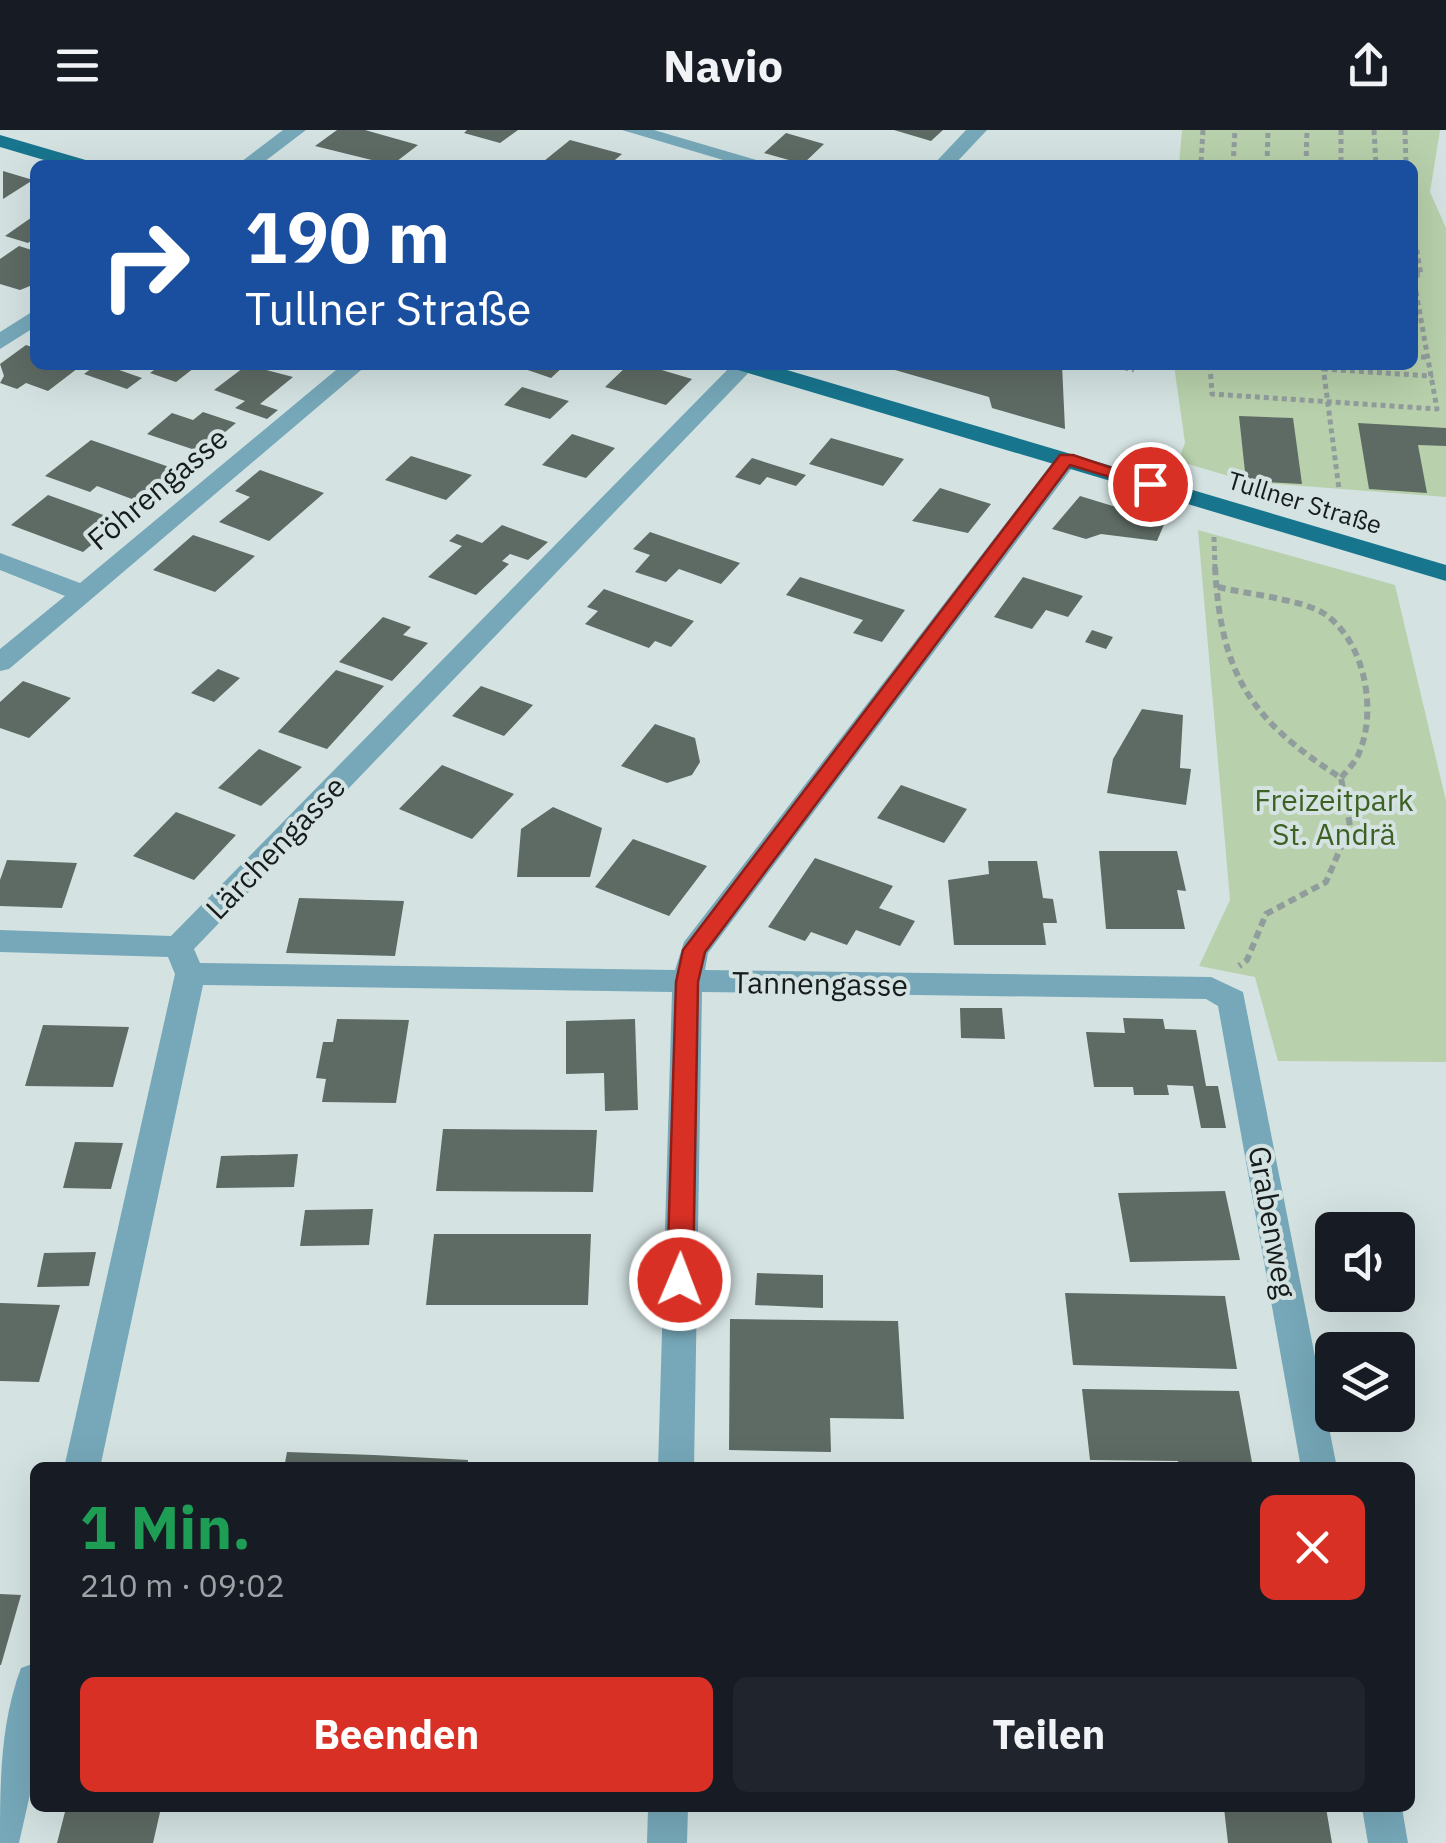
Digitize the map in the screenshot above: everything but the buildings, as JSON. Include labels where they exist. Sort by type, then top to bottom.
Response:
[{"type":"main road","points":[[0,141],[65,160]]},
{"type":"main road","name":"Tullner Straße","points":[[763,370],[1446,572]]},
{"type":"street","points":[[254,160],[296,130]]},
{"type":"street","points":[[632,130],[744,160]]},
{"type":"street","points":[[948,160],[977,130]]},
{"type":"street","points":[[0,342],[30,320]]},
{"type":"street","name":"Föhrengasse","points":[[0,663],[350,370]]},
{"type":"street","name":"Lärchengasse","points":[[184,961],[741,370]]},
{"type":"street","points":[[676,1462],[687,982],[694,950],[1066,458]]},
{"type":"street","points":[[0,561],[81,592]]},
{"type":"street","name":"Tannengasse","points":[[0,941],[184,961],[687,982],[1211,988]]},
{"type":"street","points":[[83,1462],[184,961]]},
{"type":"street","name":"Grabenweg","points":[[1211,988],[1232,1000],[1317,1462]]},
{"type":"street","points":[[0,1841],[30,1704]]},
{"type":"street","points":[[667,1843],[668,1812]]},
{"type":"street","points":[[1383,1812],[1388,1843]]},
{"type":"path","points":[[1201,160],[1203,130]]},
{"type":"path","points":[[1234,160],[1235,130]]},
{"type":"path","points":[[1268,130],[1268,160]]},
{"type":"path","points":[[1306,160],[1307,130]]},
{"type":"path","points":[[1341,130],[1341,160]]},
{"type":"path","points":[[1374,130],[1376,160]]},
{"type":"path","points":[[1405,130],[1406,160]]},
{"type":"path","points":[[1210,370],[1212,394],[1437,408],[1418,303]]},
{"type":"path","points":[[1418,357],[1428,358]]},
{"type":"path","points":[[1323,370],[1339,489]]},
{"type":"path","points":[[1359,370],[1431,376]]},
{"type":"path","points":[[1211,988],[1247,960],[1266,914],[1326,882],[1350,826],[1341,778],[1288,743],[1257,712],[1236,669],[1218,587],[1214,524]]},
{"type":"path","points":[[1218,587],[1320,610],[1344,630],[1364,676],[1367,722],[1360,755],[1341,778]]},
{"type":"green space","points":[[1182,130],[1440,130],[1430,192],[1446,228],[1446,497],[1249,482],[1178,461],[1185,443],[1175,370],[1418,370],[1418,160],[1179,160]]},
{"type":"green space","name":"Freizeitpark St. Andrä","points":[[1198,530],[1395,585],[1446,801],[1446,1062],[1278,1061],[1255,977],[1199,966],[1230,900]]},
{"type":"route","points":[[680,1280],[687,982],[694,950],[1066,458],[1150,484]]}]
